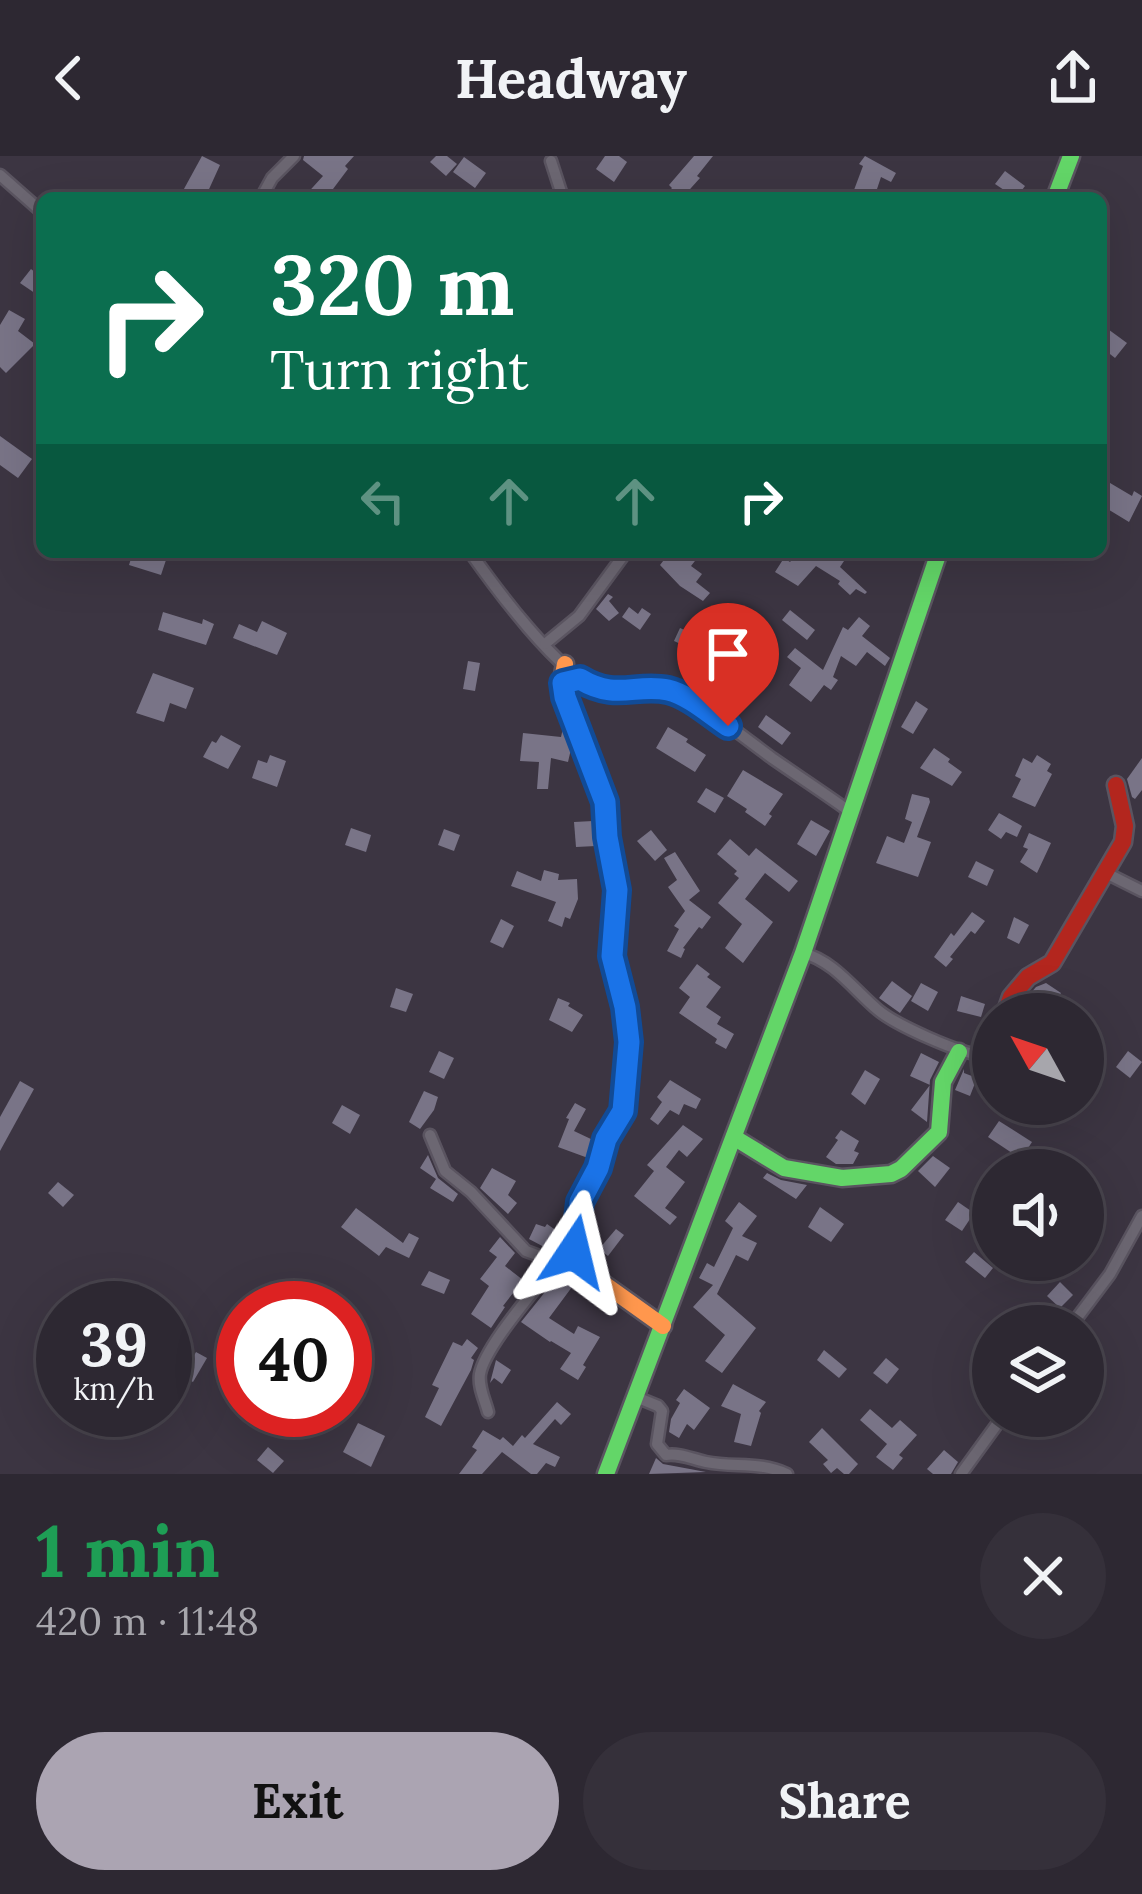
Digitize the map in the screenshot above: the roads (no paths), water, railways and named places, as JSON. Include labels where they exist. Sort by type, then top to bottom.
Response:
[{"type":"street","points":[[264,192],[294,156]]},
{"type":"street","points":[[1057,192],[1071,156]]},
{"type":"street","points":[[551,161],[561,192]]},
{"type":"street","points":[[0,175],[36,207]]},
{"type":"street","points":[[474,558],[570,675],[606,689],[676,692],[849,811]]},
{"type":"street","points":[[545,644],[579,616],[622,558]]},
{"type":"street","points":[[606,1474],[803,953],[937,558]]},
{"type":"street","points":[[570,675],[565,697],[605,802],[617,890],[612,956],[629,1042],[623,1111],[580,1202],[574,1252],[593,1276],[663,1326]]},
{"type":"street","points":[[1014,993],[1028,977],[1052,962],[1106,873],[1125,834],[1116,785]]},
{"type":"street","points":[[1106,873],[1142,891]]},
{"type":"street","points":[[803,953],[821,958],[892,1021],[972,1054]]},
{"type":"street","points":[[735,1138],[784,1168],[842,1178],[891,1174],[939,1132],[943,1082],[959,1052]]},
{"type":"street","points":[[430,1135],[445,1171],[526,1251],[556,1262],[578,1262]]},
{"type":"street","points":[[1087,1305],[1142,1216]]},
{"type":"street","points":[[488,1412],[479,1383],[481,1370],[556,1262]]},
{"type":"street","points":[[635,1397],[662,1411],[657,1444],[666,1456],[766,1466],[787,1474]]},
{"type":"street","points":[[961,1474],[988,1437]]}]
